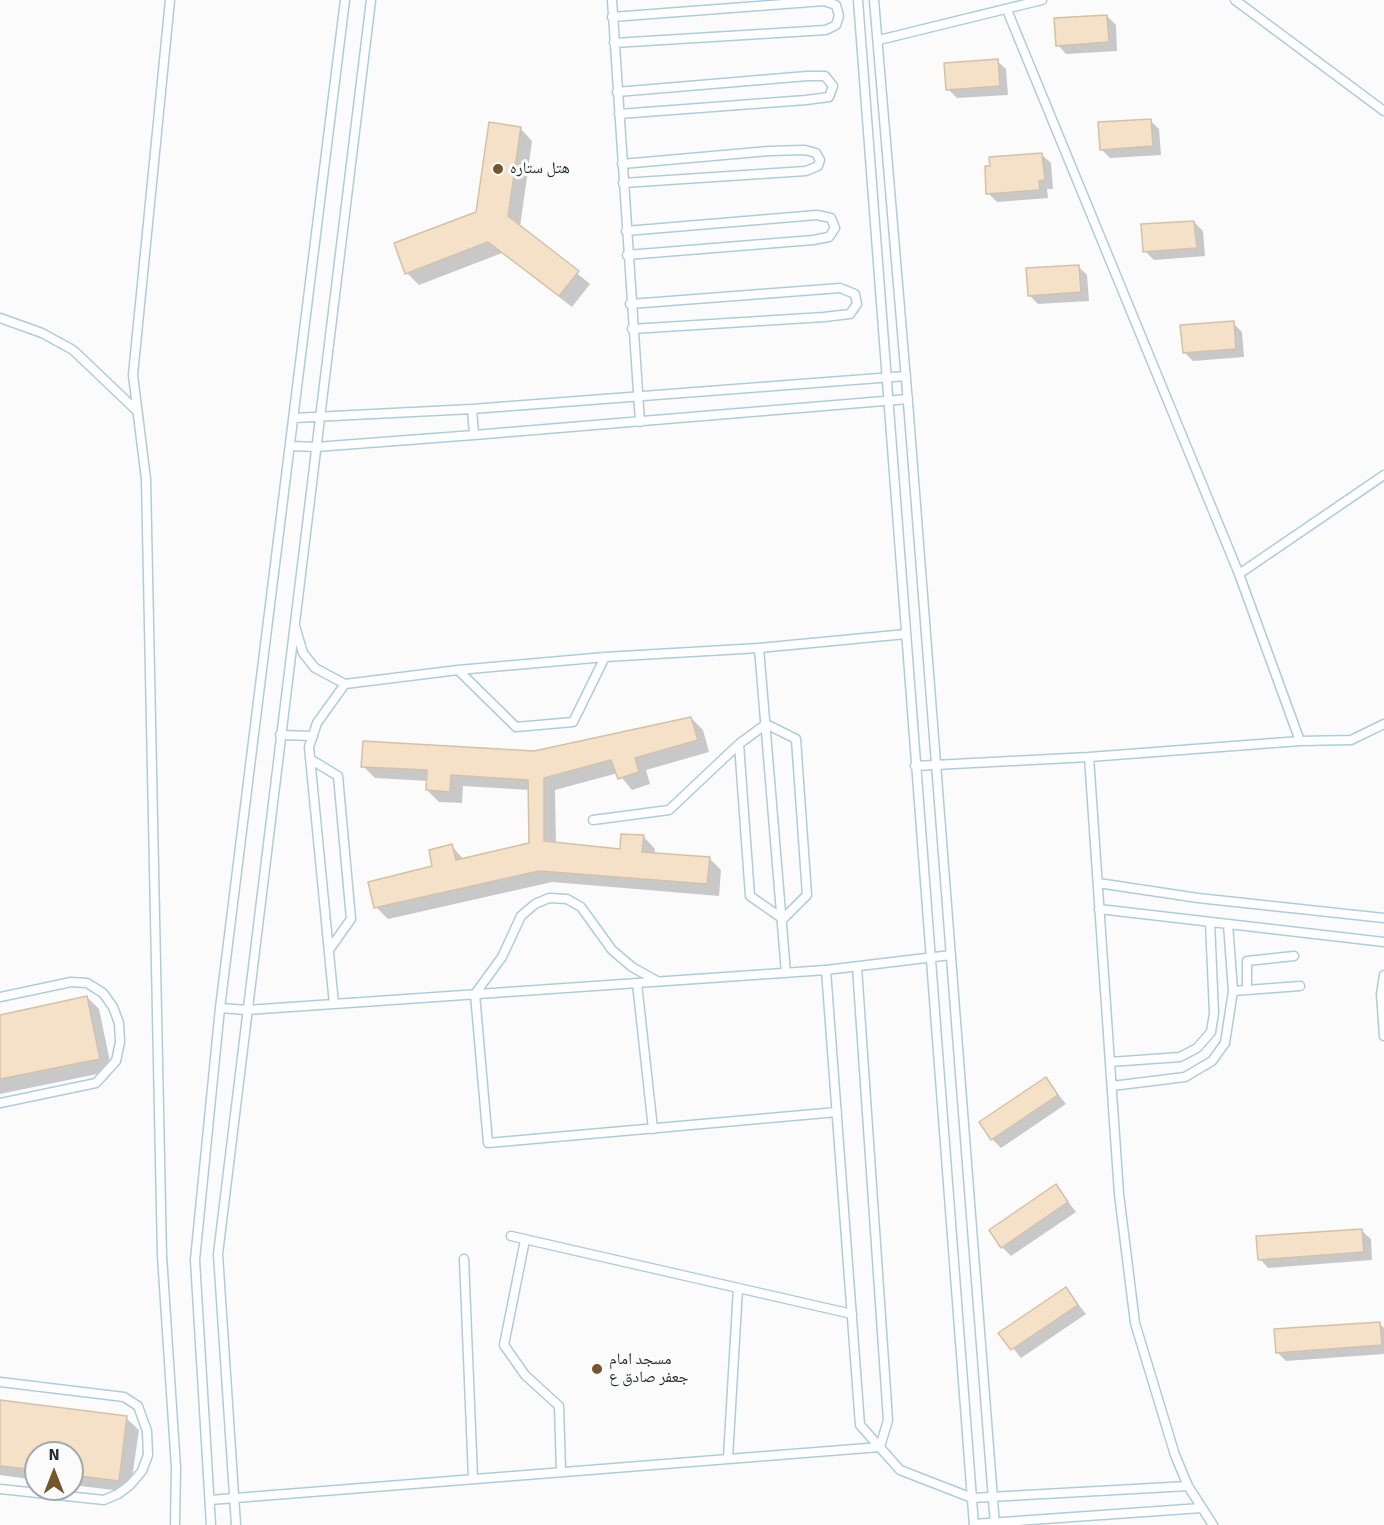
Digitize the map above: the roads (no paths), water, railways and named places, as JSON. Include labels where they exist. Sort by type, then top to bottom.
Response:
[{"type":"lane","points":[[170,0],[133,375],[146,479],[160,1056],[162,1257],[176,1468],[175,1525]]},
{"type":"lane","points":[[211,1525],[195,1260],[220,1008],[345,0]]},
{"type":"lane","points":[[236,1525],[218,1254],[371,0]]},
{"type":"lane","points":[[612,0],[636,397],[640,422]]},
{"type":"lane","points":[[858,0],[974,1525],[1201,1508]]},
{"type":"lane","points":[[874,0],[908,399],[995,1524]]},
{"type":"lane","points":[[879,40],[1042,0]]},
{"type":"lane","points":[[1235,0],[1384,111]]},
{"type":"lane","points":[[612,17],[824,1],[836,5],[839,16],[836,25],[826,30],[614,43]]},
{"type":"lane","points":[[1007,9],[1239,574],[1299,741]]},
{"type":"lane","points":[[617,92],[807,76],[825,76],[833,86],[829,97],[619,114]]},
{"type":"lane","points":[[622,164],[805,150],[816,153],[820,160],[818,166],[806,171],[623,183]]},
{"type":"lane","points":[[626,231],[817,215],[831,218],[835,228],[829,237],[813,240],[627,255]]},
{"type":"lane","points":[[630,304],[840,288],[855,294],[858,304],[850,314],[824,317],[632,329]]},
{"type":"lane","points":[[0,318],[42,333],[73,350],[136,410]]},
{"type":"lane","points":[[294,418],[320,419],[472,409],[906,376]]},
{"type":"lane","points":[[290,446],[316,447],[474,435],[908,399]]},
{"type":"lane","points":[[472,409],[474,435]]},
{"type":"lane","points":[[1239,574],[1384,475]]},
{"type":"lane","points":[[294,622],[303,653],[315,668],[345,684],[458,670],[604,657],[759,648],[906,634]]},
{"type":"lane","points":[[759,648],[786,973]]},
{"type":"lane","points":[[458,670],[516,728],[573,722],[604,657]]},
{"type":"lane","points":[[334,1004],[309,747],[328,705],[345,684]]},
{"type":"lane","points":[[593,820],[669,810],[739,744],[766,724]]},
{"type":"lane","points":[[766,724],[796,739],[807,895],[783,919]]},
{"type":"lane","points":[[915,766],[1089,757],[1299,741],[1351,740],[1384,724]]},
{"type":"lane","points":[[280,735],[313,736]]},
{"type":"lane","points":[[739,744],[750,896],[783,919]]},
{"type":"lane","points":[[1089,757],[1119,1194],[1135,1323],[1175,1455],[1188,1486],[1213,1525]]},
{"type":"lane","points":[[310,759],[338,776],[351,920],[329,950]]},
{"type":"lane","points":[[1098,883],[1198,898],[1384,918]]},
{"type":"lane","points":[[657,981],[632,967],[612,950],[582,907],[567,899],[549,898],[535,904],[521,916],[502,957],[475,994],[488,1143],[837,1112]]},
{"type":"lane","points":[[1099,909],[1384,942]]},
{"type":"lane","points":[[1110,1062],[1180,1057],[1197,1048],[1211,1032],[1214,1013],[1210,922]]},
{"type":"lane","points":[[1112,1086],[1185,1077],[1212,1061],[1225,1043],[1233,991],[1228,924]]},
{"type":"lane","points":[[220,1008],[248,1010],[786,973],[951,955]]},
{"type":"lane","points":[[1247,990],[1247,961],[1294,956]]},
{"type":"lane","points":[[857,967],[888,1420],[880,1447]]},
{"type":"lane","points":[[826,970],[860,1425],[900,1470],[972,1498],[1188,1486]]},
{"type":"lane","points":[[1384,975],[1381,994],[1384,1036]]},
{"type":"lane","points":[[0,997],[72,982],[87,983],[103,993],[113,1007],[119,1023],[120,1042],[116,1061],[96,1083],[0,1102]]},
{"type":"lane","points":[[637,983],[653,1129]]},
{"type":"lane","points":[[1233,991],[1300,986]]},
{"type":"lane","points":[[511,1236],[852,1314]]},
{"type":"lane","points":[[525,1240],[504,1345],[525,1375],[559,1406],[561,1471]]},
{"type":"lane","points":[[465,1259],[473,1478]]},
{"type":"lane","points":[[728,1458],[738,1288]]},
{"type":"lane","points":[[0,1382],[124,1397],[138,1407],[147,1431],[148,1455],[141,1471],[130,1485],[104,1500],[0,1489]]},
{"type":"lane","points":[[210,1500],[880,1447]]},
{"type":"place","name":"هتل ستاره","points":[[498,169]]},
{"type":"place","name":"مسجد امام جعفر صادق ع","points":[[597,1369]]}]
